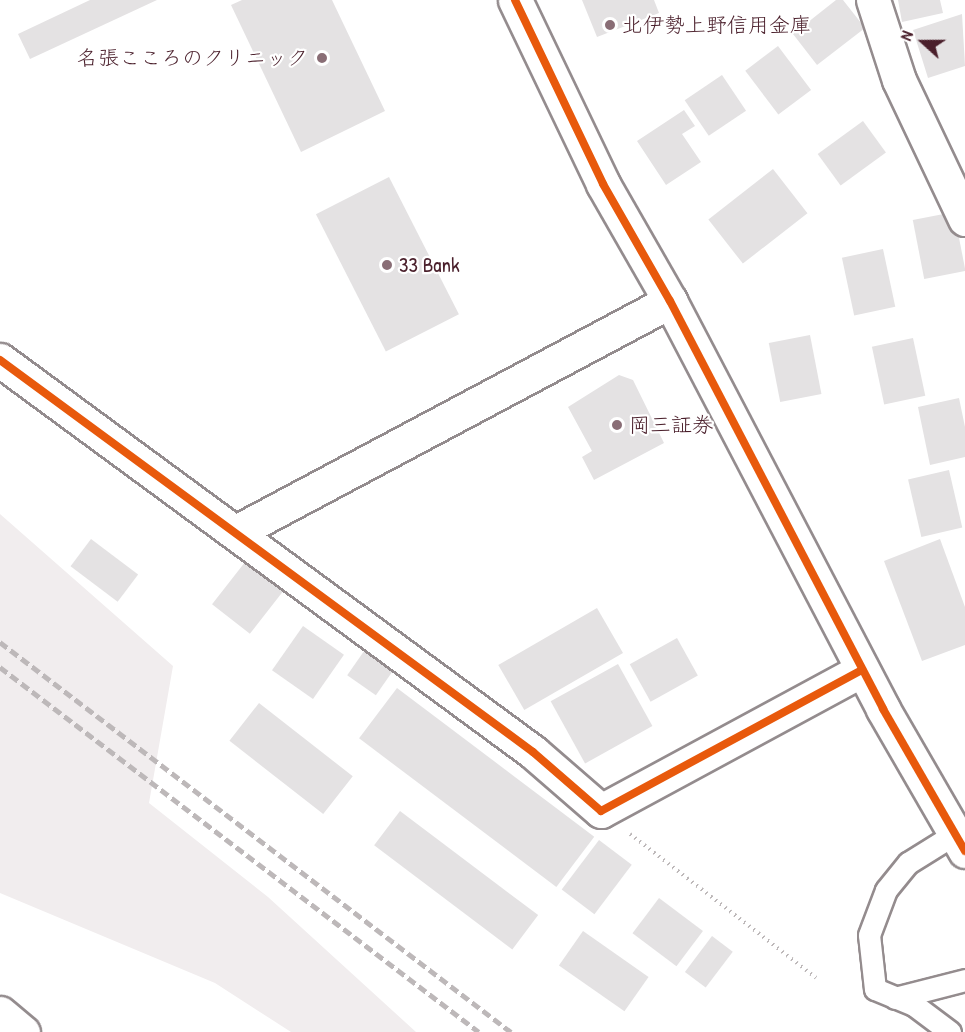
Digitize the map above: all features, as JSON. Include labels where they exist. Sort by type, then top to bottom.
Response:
[{"type":"street","points":[[515,0],[603,184],[670,301],[862,670],[959,843]]},
{"type":"street","points":[[873,0],[899,80],[965,219]]},
{"type":"street","points":[[236,532],[670,301]]},
{"type":"street","points":[[0,360],[533,752],[601,811],[862,670]]},
{"type":"street","points":[[0,1013],[23,1032]]},
{"type":"lane","points":[[950,1032],[914,1005],[875,989],[868,935],[886,890],[908,863],[959,843]]},
{"type":"lane","points":[[896,998],[965,980]]},
{"type":"path","points":[[601,811],[816,978]]},
{"type":"shaded area","points":[[0,514],[173,666],[149,803],[268,897],[416,1032],[291,1032],[215,983],[0,893]]},
{"type":"building","points":[[90,0],[157,0],[30,59],[18,34]]},
{"type":"building","points":[[242,0],[332,0],[385,111],[301,152],[231,5]]},
{"type":"building","name":"北伊勢上野信用金庫","points":[[582,0],[654,0],[659,13],[597,37]]},
{"type":"building","points":[[836,0],[843,0],[865,28],[817,65],[793,34]]},
{"type":"building","points":[[898,0],[940,0],[943,13],[902,22]]},
{"type":"building","points":[[962,14],[965,66],[928,78],[913,30]]},
{"type":"building","points":[[778,46],[811,90],[778,115],[745,71]]},
{"type":"building","points":[[722,75],[746,111],[709,136],[685,100]]},
{"type":"building","points":[[684,110],[695,126],[682,134],[701,162],[666,185],[637,141]]},
{"type":"building","points":[[863,121],[886,153],[841,185],[818,154]]},
{"type":"building","points":[[773,169],[807,213],[743,264],[708,219]]},
{"type":"building","name":"33 Bank","points":[[389,177],[459,314],[386,351],[316,214]]},
{"type":"building","points":[[954,212],[965,271],[924,279],[913,220]]},
{"type":"building","points":[[883,249],[895,307],[854,315],[842,258]]},
{"type":"building","points":[[810,335],[821,394],[780,402],[769,343]]},
{"type":"building","points":[[913,338],[925,396],[884,404],[872,347]]},
{"type":"building","name":"岡三証券","points":[[619,375],[633,380],[664,443],[594,480],[582,457],[592,451],[568,407]]},
{"type":"building","points":[[959,398],[965,427],[965,457],[930,465],[918,407]]},
{"type":"building","points":[[949,470],[962,527],[921,537],[908,479]]},
{"type":"building","points":[[91,539],[138,575],[118,602],[71,566]]},
{"type":"building","points":[[940,539],[965,607],[965,645],[922,661],[884,561]]},
{"type":"building","points":[[249,557],[287,587],[250,634],[212,604]]},
{"type":"building","points":[[597,608],[623,653],[524,710],[498,665]]},
{"type":"building","points":[[303,626],[344,655],[313,699],[272,670]]},
{"type":"building","points":[[677,638],[698,676],[651,702],[630,664]]},
{"type":"building","points":[[369,644],[398,664],[376,695],[347,675]]},
{"type":"building","points":[[618,664],[652,726],[585,763],[551,701]]},
{"type":"building","points":[[397,688],[594,837],[556,887],[359,738]]},
{"type":"building","points":[[259,703],[353,776],[323,814],[229,741]]},
{"type":"building","points":[[400,811],[538,915],[512,949],[374,845]]},
{"type":"building","points":[[599,840],[632,865],[594,914],[562,890]]},
{"type":"building","points":[[659,898],[703,931],[676,966],[633,933]]},
{"type":"building","points":[[583,931],[649,977],[624,1011],[559,965]]},
{"type":"building","points":[[712,936],[733,952],[706,988],[685,972]]},
{"type":"railway","points":[[0,642],[511,1032]]},
{"type":"railway","points":[[0,667],[479,1032]]},
{"type":"cycle path","points":[[515,0],[603,184],[670,301],[883,709],[965,851]]},
{"type":"cycle path","points":[[0,360],[533,752],[601,811],[862,670]]},
{"type":"place","name":"北伊勢上野信用金庫","points":[[610,25]]},
{"type":"place","name":"名張こころのクリニック","points":[[322,58]]},
{"type":"place","name":"33 Bank","points":[[387,265]]},
{"type":"place","name":"岡三証券","points":[[617,425]]}]
